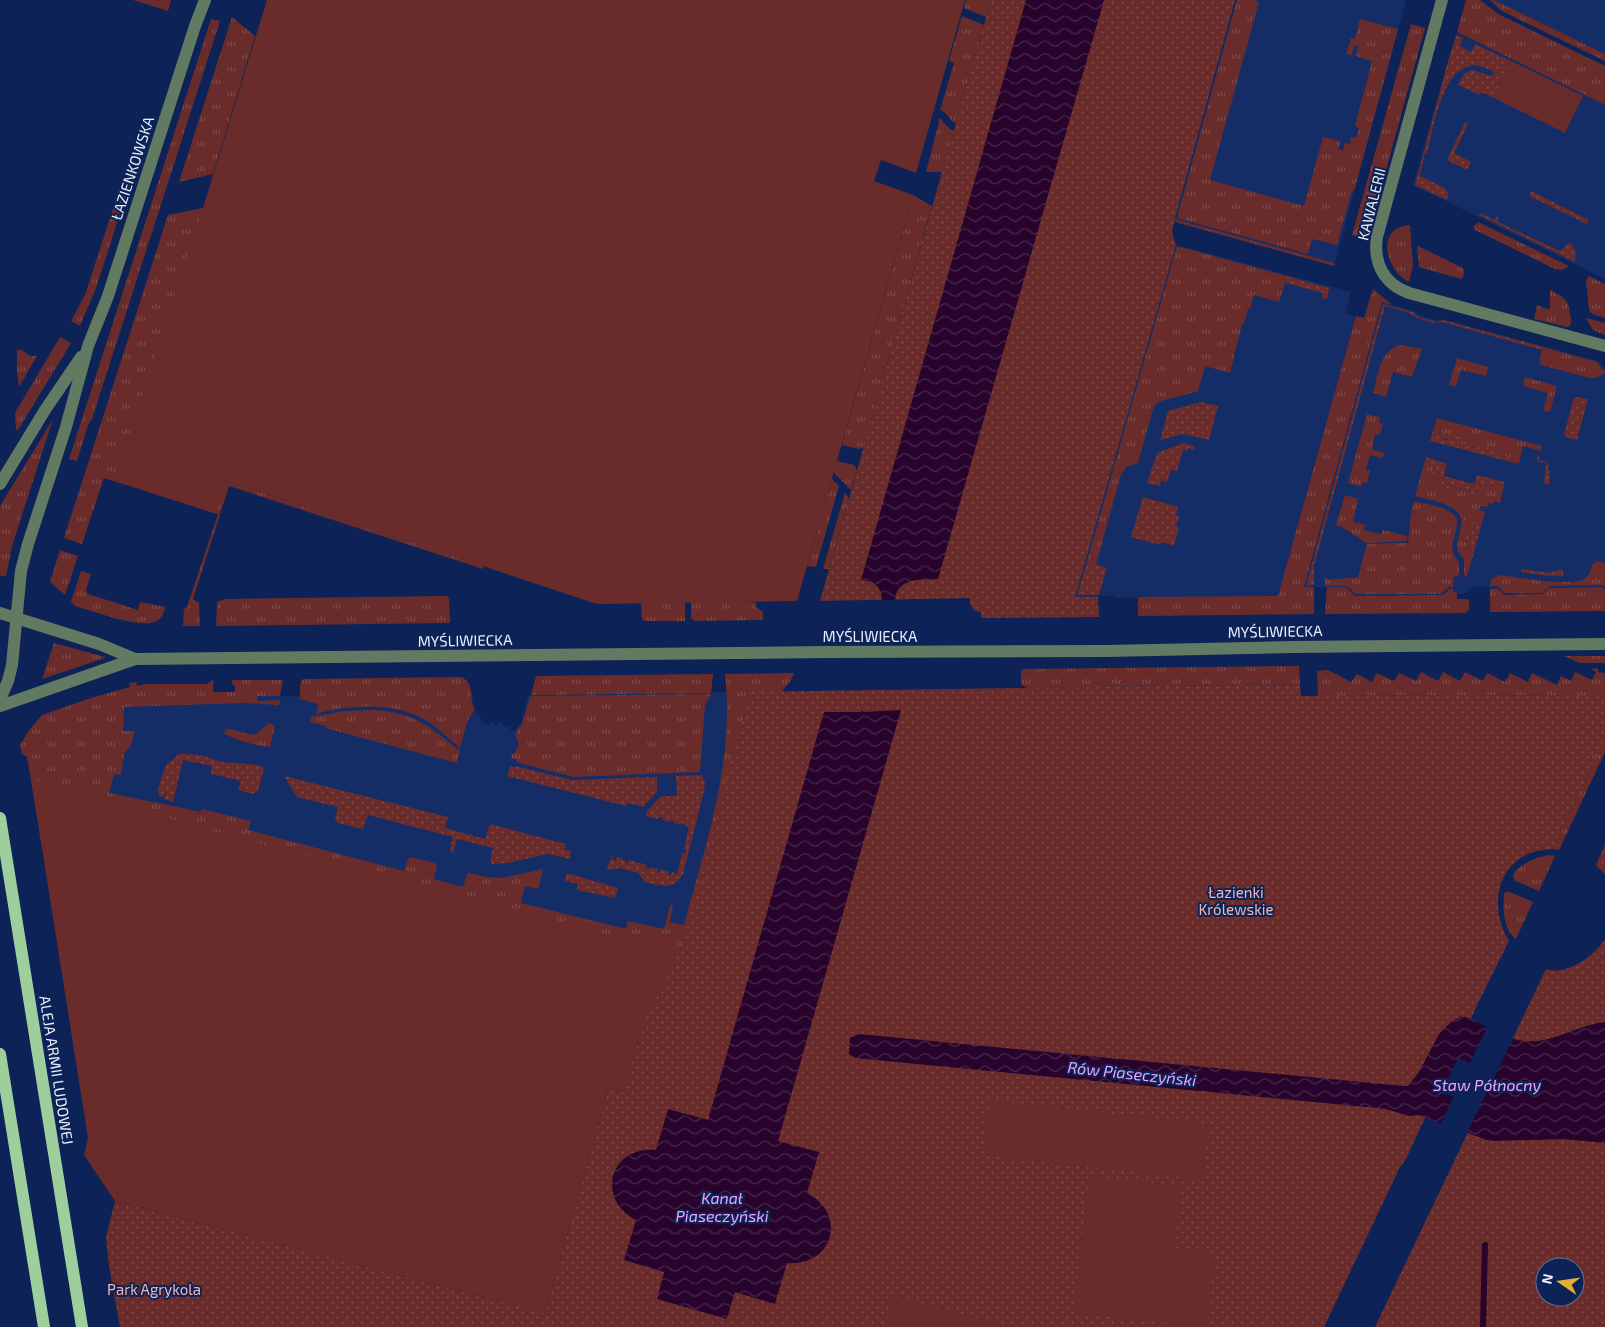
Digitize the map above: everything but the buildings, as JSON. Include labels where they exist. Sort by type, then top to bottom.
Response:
[{"type":"main road","name":"ALEJA ARMII LUDOWEJ","points":[[0,818],[82,1327]]},
{"type":"main road","points":[[0,1054],[44,1327]]},
{"type":"street","name":"ŁAZIENKOWSKA","points":[[0,699],[8,681],[12,665],[24,559],[66,426],[88,346],[108,296],[205,0]]},
{"type":"street","name":"KAWALERII","points":[[1442,0],[1377,237],[1376,255],[1382,272],[1393,285],[1409,293],[1605,346]]},
{"type":"street","name":"ŁAZIENKOWSKA","points":[[0,484],[45,410],[88,346]]},
{"type":"street","name":"MYŚLIWIECKA","points":[[0,613],[99,644],[135,659]]},
{"type":"street","name":"MYŚLIWIECKA","points":[[0,706],[135,659],[1106,651],[1605,644]]},
{"type":"shaded area","points":[[1236,0],[1406,0],[1335,263],[1175,219]]},
{"type":"shaded area","points":[[1494,0],[1605,0],[1605,54]]},
{"type":"shaded area","points":[[1456,32],[1605,105],[1605,279],[1413,185]]},
{"type":"shaded area","points":[[1176,245],[1351,292],[1345,313],[1356,316],[1278,596],[1115,598],[1115,596],[1098,595],[1098,597],[1075,597]]},
{"type":"shaded area","points":[[1382,302],[1437,320],[1443,319],[1598,361],[1605,368],[1605,589],[1602,587],[1550,588],[1542,594],[1504,595],[1498,588],[1475,587],[1468,589],[1468,593],[1464,594],[1453,593],[1453,589],[1449,589],[1442,595],[1355,596],[1346,587],[1304,587]]},
{"type":"shaded area","points":[[750,692],[682,947],[76,790],[46,714],[161,696],[473,699],[472,705],[485,724],[489,725],[490,722],[495,723],[495,725],[501,722],[505,728],[506,726],[511,727],[510,730],[514,731],[521,724],[528,696],[534,694]]},
{"type":"green space","points":[[133,0],[171,0],[168,11]]},
{"type":"green space","points":[[267,0],[965,0],[916,173],[881,160],[874,181],[913,195],[797,601],[597,604],[227,481],[216,514],[114,480],[203,208]]},
{"type":"green space","points":[[966,0],[991,0],[986,17],[964,8]]},
{"type":"green space","points":[[991,0],[1235,0],[1175,218],[1172,232],[1176,245],[1075,597],[1098,597],[1099,617],[981,618],[981,612],[975,611],[970,604],[970,598],[820,601]]},
{"type":"green space","points":[[1237,0],[1259,2],[1210,180],[1304,206],[1323,137],[1341,141],[1338,149],[1343,150],[1345,143],[1350,144],[1351,137],[1356,138],[1359,128],[1355,126],[1372,61],[1356,56],[1358,46],[1354,46],[1352,55],[1346,54],[1351,38],[1355,39],[1360,19],[1398,29],[1354,191],[1352,191],[1337,245],[1312,239],[1308,254],[1177,218]]},
{"type":"green space","points":[[1466,0],[1480,0],[1498,14],[1605,66],[1605,105],[1457,32]]},
{"type":"green space","points":[[1490,0],[1494,0],[1605,54],[1605,61],[1500,10]]},
{"type":"green space","points":[[962,16],[984,25],[956,123],[940,110],[954,63],[949,61]]},
{"type":"green space","points":[[232,17],[255,36],[213,174],[179,182]]},
{"type":"green space","points":[[211,19],[220,21],[92,419],[88,425],[77,461],[69,459]]},
{"type":"green space","points":[[1411,24],[1425,28],[1367,239],[1352,235]]},
{"type":"green space","points":[[1457,35],[1463,38],[1460,46],[1471,52],[1475,44],[1511,61],[1494,98],[1481,92],[1480,95],[1458,85],[1464,74],[1472,70],[1492,76],[1494,72],[1483,67],[1471,66],[1461,70],[1453,78],[1440,102],[1420,176],[1445,188],[1448,193],[1447,200],[1415,185],[1449,58]]},
{"type":"green space","points":[[1511,61],[1583,96],[1565,133],[1494,98]]},
{"type":"green space","points":[[938,118],[954,131],[942,172],[926,172],[939,122]]},
{"type":"green space","points":[[1465,122],[1468,124],[1454,153],[1471,162],[1467,170],[1447,160]]},
{"type":"green space","points":[[121,184],[129,186],[96,288],[80,326],[71,321],[85,295]]},
{"type":"green space","points":[[1531,191],[1589,220],[1587,224],[1529,196]]},
{"type":"green space","points":[[913,195],[932,206],[864,447],[859,449],[842,445]]},
{"type":"green space","points":[[203,208],[216,482],[227,481],[484,566],[483,569],[229,486],[193,599],[199,603],[200,626],[183,626],[184,609],[187,607],[218,514],[104,478],[82,544],[64,538],[168,215]]},
{"type":"green space","points":[[1481,213],[1494,220],[1498,216],[1498,222],[1560,251],[1570,242],[1576,251],[1575,262],[1479,215]]},
{"type":"green space","points":[[1175,219],[1335,263],[1334,266],[1175,222]]},
{"type":"green space","points":[[1478,222],[1569,266],[1562,270],[1555,269],[1475,230],[1473,227]]},
{"type":"green space","points":[[1410,225],[1413,265],[1409,282],[1394,268],[1387,250],[1388,241],[1392,233],[1399,228]]},
{"type":"green space","points":[[1177,246],[1287,276],[1279,302],[1254,295],[1244,324],[1242,324],[1230,373],[1205,366],[1198,391],[1156,404],[1138,463],[1126,467],[1121,475],[1096,564],[1086,565]]},
{"type":"green space","points":[[1418,246],[1463,268],[1463,277],[1461,279],[1419,267]]},
{"type":"green space","points":[[1287,276],[1329,288],[1327,299],[1322,298],[1323,293],[1286,283]]},
{"type":"green space","points":[[1589,276],[1605,284],[1605,318],[1592,314],[1589,310],[1586,280]]},
{"type":"green space","points":[[1373,289],[1392,305],[1382,302],[1304,587],[1314,587],[1314,614],[1138,616],[1138,597],[1278,596],[1356,316],[1364,318]]},
{"type":"green space","points":[[1550,290],[1566,301],[1571,319],[1570,326],[1567,327],[1534,319],[1537,305],[1549,310]]},
{"type":"green space","points":[[1383,304],[1413,312],[1418,317],[1437,322],[1443,320],[1543,347],[1542,350],[1442,322],[1438,323],[1429,322],[1385,306],[1314,566],[1314,585],[1306,586]]},
{"type":"green space","points":[[1586,318],[1605,323],[1605,335],[1593,330]]},
{"type":"green space","points":[[60,337],[71,343],[18,430],[16,430],[15,413]]},
{"type":"green space","points":[[1401,345],[1422,349],[1412,377],[1393,372],[1386,397],[1373,393],[1384,357],[1394,347]]},
{"type":"green space","points":[[1543,347],[1597,362],[1605,370],[1605,373],[1596,378],[1590,378],[1541,365],[1539,363]]},
{"type":"green space","points":[[17,350],[22,350],[30,356],[37,356],[19,387],[17,372]]},
{"type":"green space","points":[[1457,358],[1488,367],[1486,376],[1461,370],[1456,387],[1449,385]]},
{"type":"green space","points":[[1525,377],[1557,386],[1550,412],[1543,411],[1548,393],[1523,386]]},
{"type":"green space","points":[[1574,398],[1588,399],[1577,440],[1566,437],[1564,434]]},
{"type":"green space","points":[[1201,402],[1218,406],[1209,440],[1183,434],[1160,440],[1168,411]]},
{"type":"green space","points":[[1367,414],[1380,417],[1379,423],[1383,424],[1380,435],[1375,434],[1372,449],[1384,453],[1382,458],[1370,455],[1366,470],[1370,471],[1367,483],[1363,482],[1361,487],[1348,483]]},
{"type":"green space","points":[[1437,418],[1542,446],[1541,451],[1523,446],[1519,464],[1511,462],[1511,459],[1506,458],[1506,456],[1494,453],[1495,450],[1463,444],[1464,439],[1441,438],[1440,430],[1434,428]]},
{"type":"green space","points":[[53,419],[12,546],[6,576],[0,576],[0,506]]},
{"type":"green space","points":[[1434,428],[1440,430],[1439,433],[1442,434],[1442,439],[1448,440],[1449,436],[1464,438],[1463,444],[1477,448],[1479,445],[1495,450],[1494,453],[1512,459],[1511,462],[1430,441]]},
{"type":"green space","points":[[1183,443],[1195,446],[1194,450],[1188,448],[1187,451],[1183,450],[1177,471],[1171,470],[1167,482],[1161,480],[1160,486],[1147,483],[1157,453]]},
{"type":"green space","points":[[1539,452],[1539,460],[1548,463],[1548,470],[1550,471],[1549,485],[1544,483],[1546,463],[1537,461]]},
{"type":"green space","points":[[1426,457],[1447,464],[1444,476],[1474,484],[1477,475],[1505,482],[1504,485],[1499,484],[1498,487],[1486,484],[1485,486],[1479,485],[1477,492],[1481,494],[1481,497],[1471,494],[1471,491],[1452,486],[1451,489],[1441,486],[1440,475],[1432,473],[1435,464],[1425,461]]},
{"type":"green space","points":[[837,461],[854,465],[857,470],[851,490],[834,473]]},
{"type":"green space","points":[[1425,461],[1435,463],[1442,486],[1450,489],[1451,486],[1477,493],[1479,485],[1486,484],[1497,487],[1498,484],[1504,485],[1500,503],[1494,501],[1493,504],[1489,503],[1488,507],[1480,506],[1479,510],[1485,512],[1482,522],[1474,521],[1474,529],[1464,538],[1459,536],[1462,519],[1454,509],[1442,503],[1415,496]]},
{"type":"green space","points":[[832,479],[839,486],[816,567],[807,566]]},
{"type":"green space","points":[[845,493],[849,498],[829,569],[823,569]]},
{"type":"green space","points":[[1345,495],[1358,499],[1353,522],[1365,525],[1364,530],[1381,534],[1383,530],[1407,536],[1407,541],[1366,543],[1336,525]]},
{"type":"green space","points":[[1143,497],[1178,507],[1176,515],[1179,517],[1176,527],[1179,528],[1174,546],[1162,542],[1160,545],[1131,537]]},
{"type":"green space","points":[[1414,501],[1449,511],[1457,519],[1452,545],[1459,562],[1459,576],[1453,577],[1453,587],[1449,587],[1441,594],[1356,594],[1347,586],[1325,586],[1325,577],[1328,580],[1358,577],[1367,544],[1408,543],[1411,514],[1417,514],[1411,513]]},
{"type":"green space","points":[[1474,520],[1482,522],[1474,552],[1468,550],[1467,542],[1458,539],[1459,536],[1463,538],[1464,535],[1468,535],[1470,528],[1474,529],[1475,526],[1469,525],[1470,522],[1474,523]]},
{"type":"green space","points":[[1458,539],[1467,542],[1468,550],[1474,552],[1467,576],[1464,577],[1464,560],[1457,550]]},
{"type":"green space","points":[[60,550],[78,556],[65,595],[50,582]]},
{"type":"green space","points":[[1596,561],[1605,563],[1605,587],[1603,585],[1549,586],[1542,593],[1505,593],[1498,586],[1490,586],[1491,579],[1499,575],[1555,582],[1577,581],[1588,576],[1593,563]]},
{"type":"green space","points":[[1096,564],[1107,568],[1099,595],[1077,595],[1086,565]]},
{"type":"green space","points":[[1521,569],[1550,573],[1562,569],[1564,576],[1521,572]]},
{"type":"green space","points":[[81,571],[91,574],[86,590],[88,594],[138,610],[140,602],[165,607],[163,614],[159,620],[154,622],[137,623],[75,606],[71,602]]},
{"type":"green space","points":[[1327,587],[1346,587],[1355,596],[1442,595],[1453,588],[1453,592],[1457,593],[1457,599],[1469,600],[1469,609],[1466,613],[1325,614]]},
{"type":"green space","points":[[1602,587],[1605,589],[1605,611],[1490,612],[1490,589],[1498,588],[1504,595],[1542,594],[1549,588]]},
{"type":"green space","points":[[447,596],[449,599],[450,623],[216,626],[217,602],[225,599]]},
{"type":"green space","points":[[691,602],[756,602],[756,607],[763,612],[763,620],[694,621],[691,618]]},
{"type":"green space","points":[[641,603],[685,603],[685,621],[644,621],[642,619]]},
{"type":"green space","points":[[54,643],[105,657],[105,658],[42,679]]},
{"type":"green space","points":[[1564,656],[1605,656],[1605,663],[1580,663]]},
{"type":"green space","points":[[1299,666],[1300,684],[1027,688],[1021,684],[1021,671],[1023,669]]},
{"type":"green space","points":[[1598,668],[1598,672],[1605,673],[1605,696],[1318,696],[1317,671],[1328,670],[1351,682],[1357,674],[1372,682],[1377,673],[1394,681],[1399,673],[1416,681],[1421,672],[1438,681],[1443,672],[1460,681],[1465,672],[1483,681],[1487,673],[1505,682],[1510,673],[1528,682],[1532,673],[1557,685],[1561,676],[1571,681],[1575,672],[1592,680],[1596,672],[1591,669]]},
{"type":"green space","points":[[794,673],[780,694],[697,950],[642,1026],[655,954],[42,846],[27,757],[22,754],[20,745],[42,715],[130,687],[129,683],[136,682],[137,686],[146,684],[207,684],[213,680],[213,692],[235,692],[232,680],[283,680],[280,696],[257,696],[258,701],[280,700],[279,705],[243,703],[124,707],[123,731],[135,731],[131,745],[124,754],[121,775],[114,774],[109,793],[201,812],[202,809],[251,821],[248,830],[404,871],[410,857],[435,863],[437,867],[434,879],[463,887],[469,873],[502,878],[543,869],[538,889],[525,886],[521,903],[626,929],[628,921],[664,929],[670,906],[673,903],[670,922],[684,925],[709,832],[722,770],[726,738],[725,674]]},
{"type":"green space","points":[[713,674],[711,693],[531,695],[536,676]]},
{"type":"green space","points":[[461,677],[469,683],[475,709],[467,722],[460,748],[427,721],[401,710],[358,707],[316,714],[318,704],[300,699],[300,684],[303,679]]},
{"type":"green space","points":[[1300,684],[1301,696],[1605,696],[1605,738],[1599,751],[1595,749],[1590,761],[1594,763],[1552,849],[1537,851],[1523,857],[1512,865],[1504,876],[1498,901],[1499,915],[1509,941],[1324,1327],[120,1327],[106,1237],[115,1201],[545,1313],[608,1088],[624,1092],[642,1026],[682,947],[750,692]]},
{"type":"green space","points":[[711,694],[705,705],[700,772],[573,777],[516,762],[517,759],[510,758],[518,746],[517,730],[522,724],[530,697]]},
{"type":"green space","points":[[375,710],[401,714],[431,728],[460,751],[457,763],[325,728],[325,726],[310,722],[311,717],[345,711]]},
{"type":"green space","points":[[269,723],[275,726],[270,747],[246,742],[224,733],[226,729],[230,729],[255,735]]},
{"type":"green space","points":[[1605,738],[1605,752],[1559,850],[1552,849],[1594,763],[1590,761],[1595,749],[1599,750]]},
{"type":"green space","points":[[179,754],[200,755],[222,762],[260,766],[264,768],[258,791],[253,794],[238,790],[241,781],[211,774],[212,766],[183,760],[173,802],[164,799],[166,793],[164,793],[163,797],[158,796],[159,792],[157,791],[166,765]]},
{"type":"green space","points":[[510,766],[572,780],[676,776],[657,777],[657,792],[643,807],[627,803],[626,806],[507,776]]},
{"type":"green space","points":[[702,775],[705,782],[683,874],[676,883],[667,886],[645,882],[638,873],[620,868],[607,870],[611,856],[613,856],[612,859],[616,861],[617,857],[628,863],[629,860],[647,865],[646,868],[658,869],[658,872],[661,869],[669,872],[668,874],[671,875],[672,872],[677,874],[682,853],[685,854],[686,850],[684,849],[689,827],[684,826],[685,824],[674,823],[671,820],[670,822],[659,817],[658,819],[646,816],[647,811],[661,796],[677,796],[676,776]]},
{"type":"green space","points":[[284,776],[448,817],[445,828],[485,839],[490,824],[566,844],[565,850],[571,851],[570,859],[548,854],[508,863],[492,864],[490,861],[493,848],[457,839],[452,853],[450,849],[453,837],[368,815],[363,829],[338,823],[335,818],[338,807],[297,797]]},
{"type":"green space","points":[[31,779],[69,789],[76,789],[200,828],[497,903],[527,913],[527,915],[621,938],[621,940],[634,943],[636,938],[682,947],[642,1026],[624,1092],[608,1088],[545,1313],[115,1201],[84,1155],[88,1138]]},
{"type":"green space","points":[[1605,845],[1605,874],[1596,865]]},
{"type":"green space","points":[[1548,855],[1555,856],[1539,891],[1514,880],[1513,875],[1524,864],[1533,859]]},
{"type":"green space","points":[[567,873],[618,888],[615,898],[577,890],[578,884],[565,881]]},
{"type":"green space","points":[[1506,892],[1533,902],[1516,939],[1508,930],[1506,924],[1504,894]]},
{"type":"green space","points":[[1605,939],[1605,1327],[1375,1327],[1546,969],[1563,970],[1580,963],[1595,952]]},
{"type":"green space","points":[[989,1100],[1209,1124],[1203,1180],[984,1155]]},
{"type":"green space","points":[[1089,1176],[1181,1186],[1175,1248],[1215,1253],[1207,1327],[1164,1327],[1166,1323],[1074,1313]]},
{"type":"green space","points":[[893,1296],[896,1297],[1014,1327],[885,1327]]},
{"type":"water","points":[[1026,0],[1104,0],[938,579],[911,581],[900,587],[895,600],[882,600],[879,588],[861,580]]},
{"type":"water","name":"Kanał Piaseczyński","points":[[863,710],[863,712],[901,710],[778,1141],[819,1152],[807,1193],[820,1202],[828,1213],[831,1225],[830,1237],[824,1248],[815,1257],[803,1262],[787,1263],[775,1304],[735,1292],[727,1319],[657,1299],[664,1272],[624,1260],[636,1220],[623,1211],[615,1200],[612,1187],[613,1175],[619,1164],[628,1156],[640,1151],[656,1150],[668,1109],[708,1120],[824,712],[861,712]]},
{"type":"water","points":[[1461,1016],[1471,1019],[1506,1037],[1529,1041],[1540,1041],[1605,1022],[1605,1143],[1563,1139],[1495,1141],[1487,1140],[1419,1115],[1409,1116],[1386,1109],[855,1058],[849,1054],[850,1038],[859,1034],[1408,1086],[1419,1072],[1439,1034],[1450,1023]]},
{"type":"pier","points":[[1488,1026],[1514,1037],[1466,1135],[1440,1125],[1454,1096],[1441,1094],[1458,1058],[1470,1063]]},
{"type":"waterway","points":[[1483,1327],[1485,1245]]},
{"type":"park label","name":"Łazienki Królewskie","points":[[1236,900]]},
{"type":"park label","name":"Park Agrykola","points":[[154,1289]]},
{"type":"water label","name":"Rów Piaseczyński","points":[[1132,1073]]},
{"type":"water label","name":"Staw Północny","points":[[1487,1084]]}]
